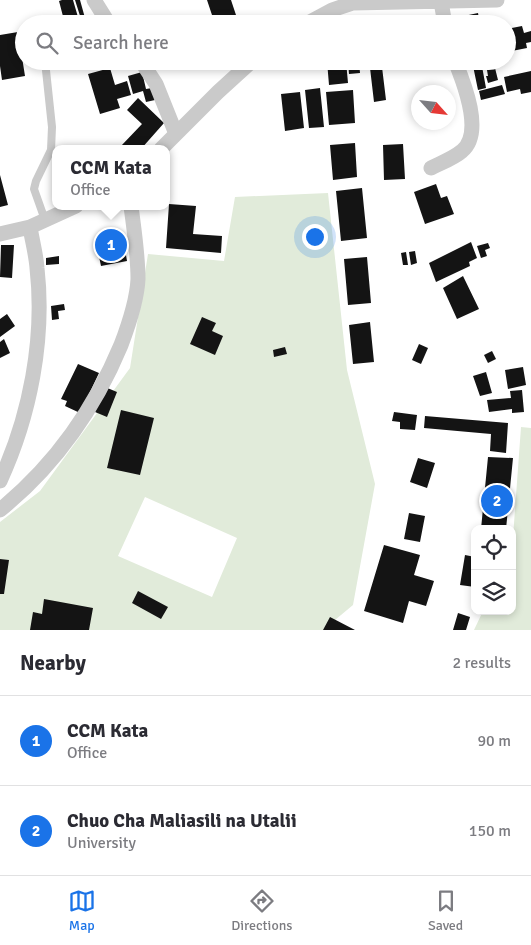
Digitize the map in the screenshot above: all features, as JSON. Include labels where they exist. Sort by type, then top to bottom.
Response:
[{"type":"street","points":[[94,0],[103,15]]},
{"type":"street","points":[[323,15],[353,1],[441,2],[497,0]]},
{"type":"street","points":[[441,2],[443,15]]},
{"type":"street","points":[[147,70],[156,84],[176,134]]},
{"type":"street","points":[[166,145],[243,70]]},
{"type":"street","points":[[431,168],[462,151],[469,143],[472,133],[468,100],[458,70]]},
{"type":"street","points":[[0,234],[30,227],[67,210]]},
{"type":"street","points":[[0,510],[16,498],[60,451],[87,413],[111,369],[130,320],[138,280],[132,210]]},
{"type":"street","points":[[0,481],[23,424],[34,373],[38,322],[37,269],[30,227]]},
{"type":"lane","points":[[45,70],[52,127],[51,150],[34,189],[45,220]]},
{"type":"green space","points":[[328,193],[347,370],[375,484],[353,605],[323,630],[0,630],[0,522],[40,491],[130,368],[148,254],[224,261],[235,197]],"holes":[[[145,497],[237,538],[212,597],[118,556]]]},
{"type":"green space","points":[[521,427],[531,428],[531,630],[474,630],[481,615],[516,615],[516,525],[514,525]]},
{"type":"building","points":[[73,0],[77,15],[63,15],[59,1]]},
{"type":"building","points":[[75,0],[80,0],[84,15],[80,15]]},
{"type":"building","points":[[207,0],[231,0],[236,15],[212,15]]},
{"type":"building","points":[[522,26],[524,33],[531,31],[531,42],[526,43],[527,48],[516,50],[516,27]]},
{"type":"building","points":[[15,32],[15,70],[24,70],[25,76],[2,80],[0,35]]},
{"type":"building","points":[[111,70],[115,85],[127,81],[131,95],[117,99],[120,108],[100,114],[88,74]]},
{"type":"building","points":[[328,70],[347,70],[348,83],[329,85]]},
{"type":"building","points":[[349,70],[360,70],[360,73],[349,74]]},
{"type":"building","points":[[370,70],[382,70],[386,100],[374,102]]},
{"type":"building","points":[[474,70],[483,70],[486,88],[478,90]]},
{"type":"building","points":[[487,70],[496,70],[498,80],[488,83],[486,76],[488,76]]},
{"type":"building","points":[[531,71],[531,92],[521,94],[520,89],[507,92],[504,77]]},
{"type":"building","points":[[142,72],[146,89],[152,88],[155,100],[146,102],[143,91],[133,94],[128,76]]},
{"type":"building","points":[[502,85],[505,94],[481,100],[479,91]]},
{"type":"building","points":[[320,88],[324,127],[309,128],[305,90]]},
{"type":"building","points":[[353,90],[355,123],[329,125],[326,92]]},
{"type":"building","points":[[300,92],[304,128],[285,131],[281,94]]},
{"type":"building","points":[[138,98],[164,123],[145,145],[122,145],[142,124],[127,110]]},
{"type":"building","points":[[355,143],[357,177],[333,180],[330,145]]},
{"type":"building","points":[[403,144],[405,179],[384,180],[383,145]]},
{"type":"building","points":[[0,175],[8,205],[0,207]]},
{"type":"building","points":[[436,184],[441,198],[447,196],[454,214],[425,224],[414,192]]},
{"type":"building","points":[[362,188],[367,238],[341,241],[336,191]]},
{"type":"building","points":[[170,204],[196,206],[193,234],[222,236],[221,253],[166,248]]},
{"type":"building","points":[[122,232],[127,261],[101,266],[95,237]]},
{"type":"building","points":[[471,242],[477,258],[469,262],[470,266],[436,282],[429,263]]},
{"type":"building","points":[[488,243],[490,248],[485,250],[487,256],[481,258],[477,246]]},
{"type":"building","points":[[1,245],[14,245],[12,278],[0,277]]},
{"type":"building","points":[[415,251],[417,263],[411,265],[409,252]]},
{"type":"building","points":[[406,252],[408,265],[403,265],[401,253]]},
{"type":"building","points":[[59,256],[59,264],[46,265],[46,258]]},
{"type":"building","points":[[367,257],[371,303],[348,305],[344,259]]},
{"type":"building","points":[[463,276],[479,309],[457,319],[443,288]]},
{"type":"building","points":[[64,304],[65,310],[58,311],[59,319],[52,320],[51,306]]},
{"type":"building","points":[[7,314],[15,326],[0,337],[0,319]]},
{"type":"building","points":[[202,317],[216,323],[212,331],[223,336],[215,355],[190,344]]},
{"type":"building","points":[[370,322],[374,362],[353,364],[349,325]]},
{"type":"building","points":[[4,339],[10,353],[0,358],[0,342]]},
{"type":"building","points":[[419,344],[428,348],[421,364],[412,360]]},
{"type":"building","points":[[285,347],[287,354],[274,357],[273,350]]},
{"type":"building","points":[[492,351],[496,359],[488,363],[484,355]]},
{"type":"building","points":[[78,364],[99,373],[80,413],[65,406],[67,401],[61,399]]},
{"type":"building","points":[[523,367],[526,385],[508,389],[505,370]]},
{"type":"building","points":[[486,372],[492,393],[480,396],[473,376]]},
{"type":"building","points":[[105,387],[117,392],[107,417],[95,412]]},
{"type":"building","points":[[522,390],[524,412],[512,413],[512,409],[489,412],[487,400],[511,398],[510,391]]},
{"type":"building","points":[[121,410],[154,418],[140,475],[107,468]]},
{"type":"building","points":[[394,412],[417,415],[415,430],[400,429],[400,422],[392,421]]},
{"type":"building","points":[[425,416],[508,423],[506,453],[490,451],[491,434],[424,428]]},
{"type":"building","points":[[488,457],[513,458],[506,525],[481,525]]},
{"type":"building","points":[[418,458],[435,463],[427,488],[410,482]]},
{"type":"building","points":[[409,513],[425,516],[420,542],[404,539]]},
{"type":"building","points":[[384,545],[420,555],[414,575],[434,581],[426,606],[409,601],[403,623],[364,611]]},
{"type":"building","points":[[465,555],[471,556],[471,586],[460,585]]},
{"type":"building","points":[[0,559],[9,560],[4,594],[0,594]]},
{"type":"building","points":[[138,591],[168,607],[161,619],[132,603]]},
{"type":"building","points":[[44,599],[93,608],[89,630],[30,630],[33,612],[42,614]]},
{"type":"building","points":[[458,613],[470,617],[466,630],[453,630]]},
{"type":"building","points":[[330,617],[355,630],[323,630]]},
{"type":"place","name":"CCM Kata","points":[[111,245]]},
{"type":"place","name":"Chuo Cha Maliasili na Utalii","points":[[497,501]]}]
